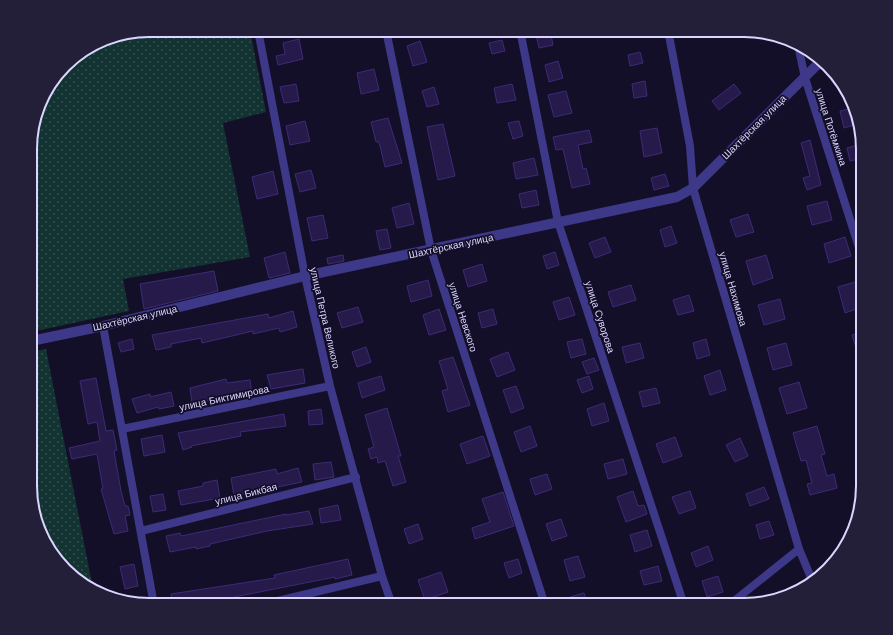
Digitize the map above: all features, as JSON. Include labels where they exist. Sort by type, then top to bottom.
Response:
[{"type":"street","name":"улица Петра Великого","points":[[259,37],[305,276],[330,386],[382,576],[390,598]]},
{"type":"street","name":"улица Невского","points":[[387,37],[431,250],[543,598]]},
{"type":"street","name":"улица Суворова","points":[[521,37],[558,222],[682,598]]},
{"type":"street","name":"улица Нахимова","points":[[669,37],[690,146],[693,188],[799,549],[810,576]]},
{"type":"street","name":"улица Потёмкина","points":[[799,52],[805,78],[856,238]]},
{"type":"street","name":"Шахтёрская улица","points":[[37,340],[103,326],[305,276],[677,197],[693,188],[817,65]]},
{"type":"street","points":[[103,326],[153,598]]},
{"type":"street","name":"улица Биктимирова","points":[[122,429],[330,386]]},
{"type":"street","name":"улица Бикбая","points":[[140,531],[356,477]]},
{"type":"street","points":[[738,598],[799,549]]},
{"type":"street","points":[[290,598],[382,576]]},
{"type":"green space","points":[[142,37],[251,37],[266,112],[223,123],[250,257],[123,279],[129,311],[37,331],[37,149],[39,127],[46,106],[60,81],[75,65],[93,52],[113,43]]},
{"type":"green space","points":[[46,349],[92,582],[75,570],[56,548],[43,522],[39,508],[37,493],[37,351]]},
{"type":"building","points":[[537,37],[551,37],[553,45],[539,48]]},
{"type":"building","points":[[299,39],[303,59],[278,65],[276,56],[285,54],[283,43]]},
{"type":"building","points":[[502,40],[505,51],[492,54],[489,43]]},
{"type":"building","points":[[420,41],[427,62],[413,66],[407,46]]},
{"type":"building","points":[[640,52],[643,63],[630,66],[628,55]]},
{"type":"building","points":[[558,61],[563,78],[549,82],[545,65]]},
{"type":"building","points":[[374,69],[379,90],[361,94],[357,73]]},
{"type":"building","points":[[645,81],[647,96],[634,98],[632,84]]},
{"type":"building","points":[[296,84],[299,101],[284,103],[280,87]]},
{"type":"building","points":[[512,84],[516,100],[497,103],[494,88]]},
{"type":"building","points":[[734,84],[741,93],[719,110],[712,101]]},
{"type":"building","points":[[434,87],[439,104],[427,107],[422,91]]},
{"type":"building","points":[[566,91],[572,113],[554,117],[548,95]]},
{"type":"building","points":[[848,109],[853,125],[844,128],[840,111]]},
{"type":"building","points":[[388,118],[402,163],[385,167],[379,142],[376,142],[371,122]]},
{"type":"building","points":[[305,121],[310,141],[290,145],[286,126]]},
{"type":"building","points":[[519,121],[523,136],[513,139],[508,123]]},
{"type":"building","points":[[443,124],[455,176],[438,180],[427,127]]},
{"type":"building","points":[[657,128],[662,153],[644,157],[640,131]]},
{"type":"building","points":[[589,130],[592,142],[578,145],[583,169],[586,168],[590,184],[572,188],[563,149],[556,150],[553,137]]},
{"type":"building","points":[[810,140],[821,185],[807,190],[803,178],[810,176],[801,143]]},
{"type":"building","points":[[856,146],[856,160],[850,161],[847,148]]},
{"type":"building","points":[[534,158],[538,175],[516,179],[513,163]]},
{"type":"building","points":[[311,170],[316,188],[300,192],[295,174]]},
{"type":"building","points":[[273,171],[278,194],[257,199],[252,177]]},
{"type":"building","points":[[665,174],[669,186],[654,190],[651,178]]},
{"type":"building","points":[[536,190],[539,205],[522,208],[519,194]]},
{"type":"building","points":[[827,201],[832,220],[812,225],[807,206]]},
{"type":"building","points":[[409,203],[414,224],[397,228],[392,208]]},
{"type":"building","points":[[748,214],[754,232],[736,237],[730,220]]},
{"type":"building","points":[[323,215],[328,238],[312,241],[307,218]]},
{"type":"building","points":[[671,226],[677,243],[665,247],[660,230]]},
{"type":"building","points":[[387,229],[391,248],[380,250],[376,231]]},
{"type":"building","points":[[605,237],[611,252],[595,258],[589,243]]},
{"type":"building","points":[[845,237],[851,256],[829,263],[824,244]]},
{"type":"building","points":[[285,252],[290,273],[269,278],[264,258]]},
{"type":"building","points":[[555,252],[559,265],[547,269],[543,256]]},
{"type":"building","points":[[343,255],[344,261],[328,264],[327,258]]},
{"type":"building","points":[[766,255],[773,278],[753,285],[746,261]]},
{"type":"building","points":[[482,264],[487,281],[468,287],[463,270]]},
{"type":"building","points":[[214,271],[218,291],[144,309],[140,284]]},
{"type":"building","points":[[428,280],[432,296],[411,302],[407,286]]},
{"type":"building","points":[[855,282],[856,309],[845,313],[838,287]]},
{"type":"building","points":[[631,285],[636,300],[613,307],[608,292]]},
{"type":"building","points":[[689,295],[694,311],[678,315],[673,300]]},
{"type":"building","points":[[569,297],[575,315],[559,320],[553,302]]},
{"type":"building","points":[[780,299],[785,319],[764,325],[758,305]]},
{"type":"building","points":[[358,307],[363,322],[342,328],[337,313]]},
{"type":"building","points":[[439,309],[446,330],[429,335],[423,315]]},
{"type":"building","points":[[493,309],[497,324],[482,328],[478,313]]},
{"type":"building","points":[[293,311],[297,327],[280,332],[279,328],[253,334],[253,331],[202,343],[201,338],[171,344],[171,347],[156,350],[152,335],[268,314],[269,318]]},
{"type":"building","points":[[856,334],[856,348],[852,335]]},
{"type":"building","points":[[132,339],[134,349],[121,352],[118,343]]},
{"type":"building","points":[[582,339],[586,354],[571,358],[567,342]]},
{"type":"building","points":[[706,339],[710,355],[697,359],[693,343]]},
{"type":"building","points":[[640,343],[644,358],[626,363],[622,347]]},
{"type":"building","points":[[786,343],[792,365],[773,370],[767,348]]},
{"type":"building","points":[[366,347],[371,362],[357,367],[352,352]]},
{"type":"building","points":[[508,352],[515,370],[497,377],[490,359]]},
{"type":"building","points":[[453,357],[470,405],[448,412],[442,391],[448,389],[439,361]]},
{"type":"building","points":[[594,358],[599,370],[587,374],[582,362]]},
{"type":"building","points":[[303,369],[305,383],[271,389],[267,375]]},
{"type":"building","points":[[720,370],[726,390],[710,395],[704,376]]},
{"type":"building","points":[[381,376],[385,390],[362,398],[358,383]]},
{"type":"building","points":[[589,376],[593,389],[582,393],[577,380]]},
{"type":"building","points":[[96,378],[106,431],[113,430],[117,450],[114,451],[121,491],[125,506],[128,506],[130,515],[125,516],[128,531],[114,534],[101,489],[103,489],[97,454],[72,459],[69,448],[100,441],[97,422],[88,424],[80,381]]},
{"type":"building","points":[[226,379],[227,383],[250,380],[252,394],[192,403],[190,388]]},
{"type":"building","points":[[799,382],[807,408],[787,414],[779,388]]},
{"type":"building","points":[[516,386],[524,408],[511,413],[503,390]]},
{"type":"building","points":[[656,388],[660,403],[643,407],[639,392]]},
{"type":"building","points":[[171,392],[174,406],[159,409],[158,407],[137,413],[132,399],[150,394],[150,397]]},
{"type":"building","points":[[604,403],[609,421],[592,426],[587,409]]},
{"type":"building","points":[[387,408],[401,456],[398,456],[406,482],[393,486],[385,461],[378,463],[377,457],[371,459],[368,449],[374,447],[365,415]]},
{"type":"building","points":[[321,409],[323,424],[309,425],[308,411]]},
{"type":"building","points":[[284,414],[286,426],[240,432],[241,436],[191,446],[192,447],[183,450],[178,433]]},
{"type":"building","points":[[530,426],[537,446],[521,452],[514,432]]},
{"type":"building","points":[[817,426],[825,454],[821,455],[827,476],[834,474],[837,488],[810,495],[807,484],[812,483],[806,460],[801,461],[793,433]]},
{"type":"building","points":[[162,435],[165,452],[144,456],[141,439]]},
{"type":"building","points":[[483,436],[490,456],[467,464],[460,444]]},
{"type":"building","points":[[675,437],[682,456],[663,463],[656,444]]},
{"type":"building","points":[[740,438],[748,456],[735,462],[726,445]]},
{"type":"building","points":[[623,459],[627,474],[608,479],[604,464]]},
{"type":"building","points":[[331,462],[334,477],[315,480],[313,464]]},
{"type":"building","points":[[298,468],[302,482],[234,496],[231,478],[276,469],[277,474]]},
{"type":"building","points":[[547,474],[552,489],[535,495],[530,479]]},
{"type":"building","points":[[217,480],[220,498],[181,505],[178,491],[203,486],[203,483]]},
{"type":"building","points":[[764,487],[769,499],[750,506],[746,494]]},
{"type":"building","points":[[633,491],[638,506],[644,505],[647,514],[626,522],[617,497]]},
{"type":"building","points":[[690,491],[696,508],[679,514],[672,497]]},
{"type":"building","points":[[503,492],[514,526],[475,539],[472,528],[490,522],[482,499]]},
{"type":"building","points":[[163,494],[166,510],[153,512],[150,496]]},
{"type":"building","points":[[338,505],[341,520],[321,523],[319,509]]},
{"type":"building","points":[[309,511],[313,524],[267,531],[210,544],[210,546],[196,549],[196,547],[170,552],[166,536],[180,533],[181,536],[286,514]]},
{"type":"building","points":[[561,519],[567,536],[552,541],[546,524]]},
{"type":"building","points":[[769,521],[774,535],[760,539],[756,525]]},
{"type":"building","points":[[418,524],[423,539],[409,544],[404,529]]},
{"type":"building","points":[[647,530],[652,546],[635,552],[630,535]]},
{"type":"building","points":[[708,546],[713,560],[696,567],[691,553]]},
{"type":"building","points":[[578,556],[585,577],[570,581],[564,560]]},
{"type":"building","points":[[348,559],[352,575],[229,598],[172,598],[171,594],[275,578],[274,575]]},
{"type":"building","points":[[518,559],[522,573],[509,578],[504,563]]},
{"type":"building","points":[[134,564],[138,586],[125,589],[120,567]]},
{"type":"building","points":[[658,566],[662,581],[644,585],[640,571]]},
{"type":"building","points":[[441,572],[448,592],[431,598],[424,598],[418,580]]},
{"type":"building","points":[[718,576],[723,592],[707,597],[702,581]]},
{"type":"building","points":[[584,593],[586,598],[570,598]]}]
